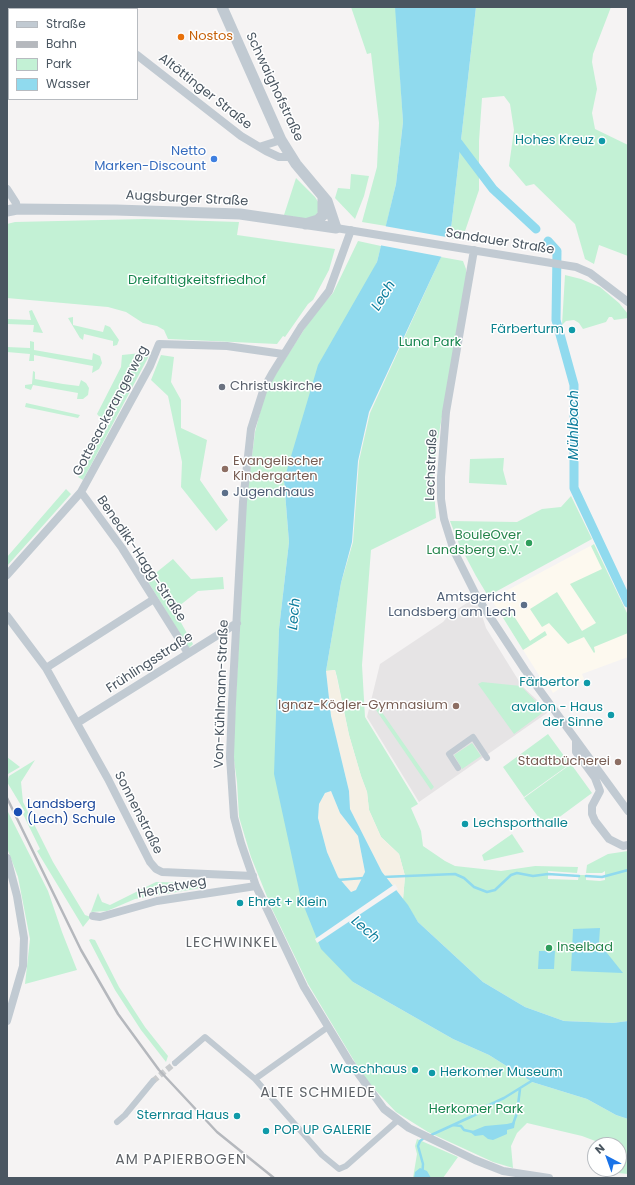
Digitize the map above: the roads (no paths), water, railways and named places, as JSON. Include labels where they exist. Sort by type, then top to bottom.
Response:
[{"type":"street","name":"Schwaighofstraße","points":[[222,7],[281,140],[291,157],[322,194],[332,210],[336,228]]},
{"type":"street","name":"Altöttinger Straße","points":[[138,56],[241,136],[280,157],[291,157]]},
{"type":"street","points":[[259,147],[281,140]]},
{"type":"street","points":[[7,189],[16,203],[12,210]]},
{"type":"street","points":[[305,224],[318,220],[323,215],[324,201],[322,194]]},
{"type":"street","name":"Augsburger Straße","points":[[12,210],[124,210],[240,214],[351,230],[362,233]]},
{"type":"street","name":"Von-Kühlmann-Straße","points":[[351,230],[329,291],[283,354],[264,388],[251,429],[243,502],[230,757],[234,818],[256,886],[304,987],[364,1083],[384,1109],[397,1121],[425,1136],[502,1171],[549,1178]]},
{"type":"street","name":"Sandauer Straße","points":[[362,233],[564,264],[590,273],[626,301]]},
{"type":"street","name":"Lechstraße","points":[[474,250],[446,412],[441,476],[441,499],[444,518],[454,551],[477,597],[525,670],[601,775],[627,808]]},
{"type":"street","name":"Gottesackerangerweg","points":[[81,492],[150,366],[159,344],[227,346],[283,354]]},
{"type":"street","name":"Benedikt-Hagg-Straße","points":[[7,575],[81,492],[122,548],[188,653]]},
{"type":"street","points":[[46,668],[154,599]]},
{"type":"street","points":[[7,616],[46,668],[77,723]]},
{"type":"street","name":"Frühlingsstraße","points":[[77,723],[180,660],[188,653],[236,623]]},
{"type":"street","name":"Sonnenstraße","points":[[77,723],[108,779],[150,862],[156,869],[162,872],[252,876]]},
{"type":"street","points":[[458,768],[448,754],[473,737],[487,758]]},
{"type":"street","name":"Lechstraße","points":[[576,741],[576,752],[595,778],[600,791],[592,806],[592,814],[595,821],[609,839],[623,846],[628,846]]},
{"type":"street","points":[[7,858],[17,896],[24,938],[23,966],[7,1021]]},
{"type":"street","name":"Herbstweg","points":[[93,916],[100,917],[157,901],[256,886]]},
{"type":"street","points":[[256,1079],[328,1027]]},
{"type":"street","points":[[175,1063],[205,1036],[256,1079],[322,1155],[337,1168],[343,1168],[397,1121]]},
{"type":"street","points":[[117,1122],[125,1115],[153,1081]]},
{"type":"water","name":"Lech","points":[[395,7],[476,7],[450,238],[369,412],[358,461],[352,542],[341,583],[326,671],[331,716],[349,791],[350,809],[382,872],[408,905],[418,922],[483,982],[525,1007],[564,1021],[613,1023],[628,1021],[628,1119],[616,1115],[587,1099],[532,1082],[489,1055],[453,1039],[353,982],[321,949],[301,899],[274,774],[279,629],[289,542],[284,480],[318,365],[377,262],[396,184],[403,122]],"holes":[[[331,791],[340,813],[358,836],[365,872],[356,890],[351,892],[338,877],[327,852],[318,818],[319,804],[325,793]]]},
{"type":"water","points":[[600,928],[599,943],[623,973],[571,971],[573,929]]},
{"type":"water","points":[[539,951],[555,951],[554,969],[538,969]]},
{"type":"water","points":[[515,1122],[514,1128],[507,1130],[507,1134],[493,1140],[488,1139],[483,1135],[475,1136],[470,1132],[485,1126]]},
{"type":"water","points":[[420,1168],[427,1171],[431,1178],[414,1178],[415,1172]]},
{"type":"waterway","name":"Mühlbach","points":[[453,136],[493,189],[536,229]]},
{"type":"waterway","name":"Mühlbach","points":[[548,241],[557,251],[556,320],[574,385],[574,488],[628,603]]},
{"type":"waterway","points":[[586,876],[602,877],[628,870]]},
{"type":"waterway","points":[[383,877],[455,874],[464,878],[474,887],[487,892],[495,890],[511,875],[517,873],[533,876],[548,874],[579,876]]},
{"type":"waterway","points":[[337,880],[364,878]]},
{"type":"waterway","points":[[429,1136],[477,1114],[487,1106],[504,1098],[533,1080]]},
{"type":"waterway","points":[[513,1124],[517,1113],[520,1089]]},
{"type":"waterway","points":[[453,1125],[461,1126],[464,1130],[473,1132]]},
{"type":"waterway","points":[[422,1178],[423,1164],[418,1146],[420,1141],[424,1138]]},
{"type":"tunnel","points":[[153,1081],[175,1063]]},
{"type":"railway","points":[[7,798],[81,950],[118,1014],[159,1070],[217,1132],[274,1178]]},
{"type":"place","name":"Nostos","points":[[181,37]]},
{"type":"place","name":"Hohes Kreuz","points":[[602,141]]},
{"type":"place","name":"Netto Marken-Discount","points":[[214,159]]},
{"type":"place","name":"Färberturm","points":[[572,330]]},
{"type":"place","name":"Christuskirche","points":[[222,387]]},
{"type":"place","name":"Evangelischer Kindergarten","points":[[225,469]]},
{"type":"place","name":"Jugendhaus","points":[[225,493]]},
{"type":"place","name":"BouleOver Landsberg e.V.","points":[[529,543]]},
{"type":"place","name":"Amtsgericht Landsberg am Lech","points":[[524,605]]},
{"type":"place","name":"Färbertor","points":[[587,683]]},
{"type":"place","name":"Ignaz-Kögler-Gymnasium","points":[[456,706]]},
{"type":"place","name":"avalon - Haus der Sinne","points":[[611,715]]},
{"type":"place","name":"Stadtbücherei","points":[[618,762]]},
{"type":"place","name":"Landsberg (Lech) Schule","points":[[18,812]]},
{"type":"place","name":"Lechsporthalle","points":[[465,824]]},
{"type":"place","name":"Ehret + Klein","points":[[240,903]]},
{"type":"place","name":"Inselbad","points":[[549,948]]},
{"type":"place","name":"Waschhaus","points":[[415,1070]]},
{"type":"place","name":"Herkomer Museum","points":[[432,1073]]},
{"type":"place","name":"Sternrad Haus","points":[[237,1116]]},
{"type":"place","name":"POP UP GALERIE","points":[[266,1131]]},
{"type":"district","name":"LECHWINKEL","points":[[232,943]]},
{"type":"district","name":"ALTE SCHMIEDE","points":[[318,1093]]},
{"type":"district","name":"AM PAPIERBOGEN","points":[[181,1160]]},
{"type":"park label","name":"Dreifaltigkeitsfriedhof","points":[[197,281]]},
{"type":"park label","name":"Luna Park","points":[[430,343]]},
{"type":"park label","name":"Herkomer Park","points":[[476,1110]]}]
